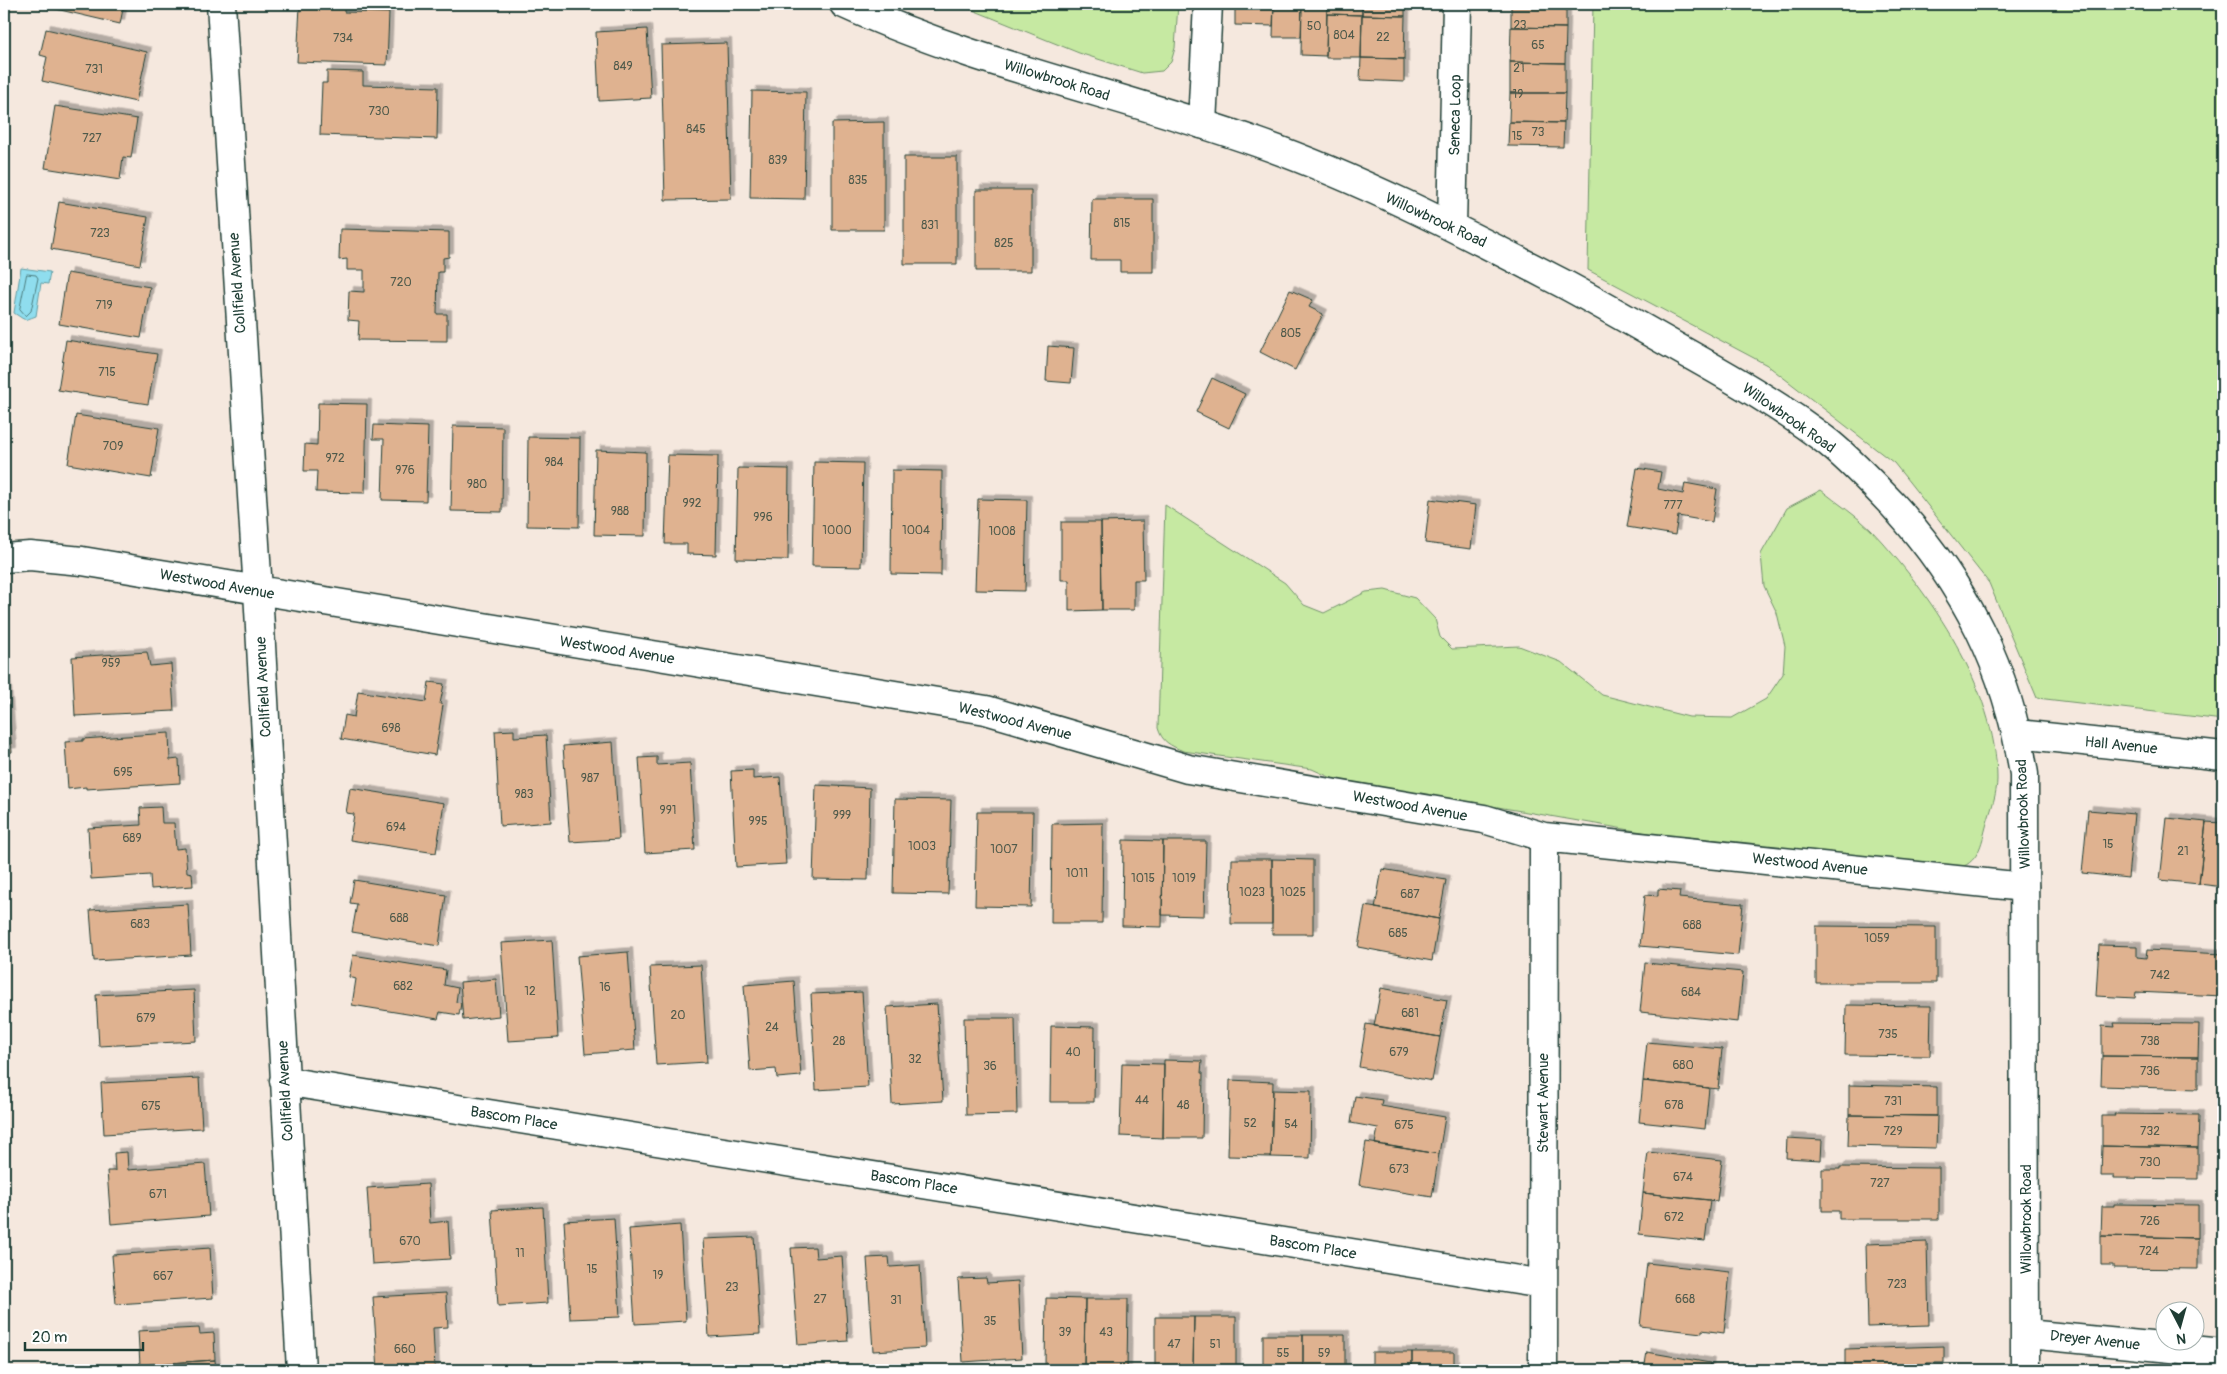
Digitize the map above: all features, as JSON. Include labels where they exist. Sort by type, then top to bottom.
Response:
[{"type":"street","name":"Collfield Avenue","points":[[221,4],[258,591],[301,1370]]},
{"type":"street","name":"Willowbrook Road","points":[[844,4],[927,38],[1049,79],[1260,143],[1452,226],[1596,301],[1750,388],[1830,444],[1875,486],[1925,541],[1965,601],[1989,649],[2018,734],[2024,774],[2025,1370]]},
{"type":"street","points":[[1202,124],[1208,4]]},
{"type":"street","name":"Seneca Loop","points":[[1452,226],[1457,4]]},
{"type":"street","name":"Westwood Avenue","points":[[4,558],[30,556],[82,562],[986,710],[1188,768],[1484,819],[1544,837],[2024,886]]},
{"type":"street","name":"Hall Avenue","points":[[2018,734],[2223,756]]},
{"type":"street","name":"Stewart Avenue","points":[[1543,1370],[1544,837]]},
{"type":"street","name":"Bascom Place","points":[[284,1081],[1543,1284]]},
{"type":"street","name":"Dreyer Avenue","points":[[2026,1334],[2223,1353]]},
{"type":"green space","points":[[958,4],[1178,4],[1175,48],[1171,62],[1162,71],[1142,73],[1079,53]]},
{"type":"green space","points":[[1593,4],[2223,4],[2223,720],[2037,698],[1989,583],[1894,463],[1767,365],[1588,270]]},
{"type":"green space","points":[[1821,490],[1871,530],[1916,583],[1956,644],[1973,677],[1986,711],[1994,745],[1997,779],[1994,801],[1978,852],[1969,863],[1955,869],[1665,836],[1446,798],[1343,783],[1312,769],[1183,751],[1167,742],[1162,737],[1158,728],[1165,505],[1285,583],[1304,605],[1324,613],[1366,592],[1385,590],[1415,598],[1435,619],[1440,637],[1452,649],[1519,646],[1561,662],[1602,695],[1689,717],[1732,718],[1766,699],[1783,674],[1785,646],[1777,613],[1764,586],[1761,554],[1787,508]]},
{"type":"water","points":[[21,268],[50,272],[48,284],[41,283],[36,316],[26,319],[14,313]]},
{"type":"building","points":[[39,4],[124,4],[120,24]]},
{"type":"building","points":[[1235,4],[1274,4],[1273,26],[1235,25]]},
{"type":"building","points":[[1274,4],[1302,4],[1301,37],[1273,37]]},
{"type":"building","points":[[1302,4],[1327,4],[1326,56],[1301,55]]},
{"type":"building","points":[[1327,4],[1362,4],[1362,15],[1327,14]]},
{"type":"building","points":[[1362,4],[1405,4],[1405,16],[1362,15]]},
{"type":"building","points":[[1511,4],[1566,4],[1566,28],[1511,27]]},
{"type":"building","points":[[300,6],[344,7],[344,12],[389,13],[387,65],[297,62]]},
{"type":"building","points":[[1327,14],[1362,15],[1361,58],[1326,58]]},
{"type":"building","points":[[1362,15],[1405,16],[1404,59],[1361,58]]},
{"type":"building","points":[[1511,27],[1566,28],[1565,63],[1510,62]]},
{"type":"building","points":[[46,29],[147,52],[136,102],[42,81],[47,57],[40,55]]},
{"type":"building","points":[[647,29],[651,98],[599,101],[596,32]]},
{"type":"building","points":[[727,43],[731,199],[665,200],[661,45]]},
{"type":"building","points":[[1361,58],[1404,59],[1404,82],[1360,80]]},
{"type":"building","points":[[1510,62],[1565,63],[1565,93],[1510,93]]},
{"type":"building","points":[[327,71],[363,72],[363,85],[438,87],[437,139],[320,135],[322,83],[327,83]]},
{"type":"building","points":[[752,91],[806,92],[804,199],[750,198]]},
{"type":"building","points":[[1510,93],[1565,93],[1564,123],[1509,122]]},
{"type":"building","points":[[55,106],[137,119],[131,158],[123,157],[120,180],[45,168]]},
{"type":"building","points":[[884,122],[884,230],[832,230],[832,123]]},
{"type":"building","points":[[1509,122],[1564,123],[1563,147],[1508,146]]},
{"type":"building","points":[[904,157],[957,157],[957,264],[904,264]]},
{"type":"building","points":[[976,190],[1031,190],[1031,271],[976,271]]},
{"type":"building","points":[[1092,199],[1153,199],[1153,272],[1120,272],[1120,260],[1091,260]]},
{"type":"building","points":[[59,202],[148,217],[140,265],[51,249]]},
{"type":"building","points":[[340,229],[449,232],[449,257],[443,258],[443,272],[438,272],[437,314],[447,314],[447,341],[358,340],[359,321],[348,320],[349,291],[364,292],[364,270],[347,270],[347,259],[339,260]]},
{"type":"building","points":[[67,273],[150,287],[141,338],[59,324]]},
{"type":"building","points":[[1290,290],[1313,300],[1309,307],[1323,314],[1295,370],[1260,352]]},
{"type":"building","points":[[66,340],[157,354],[148,404],[58,390]]},
{"type":"building","points":[[1048,346],[1074,348],[1071,383],[1046,381]]},
{"type":"building","points":[[1212,378],[1245,394],[1229,428],[1196,412]]},
{"type":"building","points":[[318,403],[367,404],[365,493],[316,492],[317,471],[304,471],[305,444],[317,445]]},
{"type":"building","points":[[76,415],[159,428],[151,478],[68,464]]},
{"type":"building","points":[[374,425],[428,427],[426,501],[382,500],[384,439],[373,439]]},
{"type":"building","points":[[453,426],[503,427],[502,512],[451,511]]},
{"type":"building","points":[[528,437],[580,438],[579,527],[527,526]]},
{"type":"building","points":[[596,450],[646,452],[645,536],[594,535]]},
{"type":"building","points":[[668,455],[718,456],[716,555],[687,554],[687,544],[665,544]]},
{"type":"building","points":[[814,462],[863,463],[861,567],[812,566]]},
{"type":"building","points":[[738,468],[789,469],[788,560],[736,559]]},
{"type":"building","points":[[1637,468],[1661,472],[1658,489],[1683,494],[1685,483],[1717,489],[1712,522],[1678,516],[1675,535],[1627,527]]},
{"type":"building","points":[[892,470],[942,471],[941,575],[891,574]]},
{"type":"building","points":[[978,499],[1027,500],[1025,591],[975,590]]},
{"type":"building","points":[[1430,499],[1476,505],[1471,549],[1425,543]]},
{"type":"building","points":[[1143,521],[1144,580],[1134,580],[1134,610],[1102,610],[1101,522]]},
{"type":"building","points":[[1061,522],[1101,522],[1102,610],[1069,611],[1069,580],[1061,580]]},
{"type":"building","points":[[147,652],[150,666],[171,664],[174,711],[75,716],[72,657]]},
{"type":"building","points":[[4,656],[12,752],[4,753]]},
{"type":"building","points":[[429,682],[444,684],[440,704],[443,705],[435,755],[341,739],[345,715],[354,717],[358,691],[426,702]]},
{"type":"building","points":[[514,730],[514,737],[546,735],[551,822],[500,826],[495,731]]},
{"type":"building","points":[[169,733],[170,760],[179,759],[180,783],[68,789],[65,742]]},
{"type":"building","points":[[613,742],[619,839],[570,842],[563,746]]},
{"type":"building","points":[[657,757],[657,765],[690,763],[695,850],[645,853],[639,758]]},
{"type":"building","points":[[753,770],[753,779],[780,777],[786,864],[736,867],[731,771]]},
{"type":"building","points":[[816,785],[870,788],[868,880],[813,879]]},
{"type":"building","points":[[350,788],[444,803],[436,853],[350,840],[354,814],[346,813]]},
{"type":"building","points":[[895,799],[951,800],[948,894],[893,893]]},
{"type":"building","points":[[161,807],[162,823],[174,823],[176,849],[185,848],[187,872],[192,873],[193,886],[151,889],[150,875],[91,879],[88,828],[141,825],[140,808]]},
{"type":"building","points":[[2088,810],[2134,814],[2128,878],[2082,873]]},
{"type":"building","points":[[977,812],[1033,812],[1031,907],[975,906]]},
{"type":"building","points":[[2167,818],[2206,822],[2199,884],[2160,880]]},
{"type":"building","points":[[2206,822],[2223,823],[2223,887],[2199,884]]},
{"type":"building","points":[[1103,823],[1102,923],[1051,923],[1052,824]]},
{"type":"building","points":[[1123,840],[1163,841],[1162,927],[1122,926]]},
{"type":"building","points":[[1163,841],[1206,841],[1204,916],[1162,915]]},
{"type":"building","points":[[1232,859],[1272,859],[1272,924],[1231,924]]},
{"type":"building","points":[[1272,859],[1313,860],[1313,934],[1272,934]]},
{"type":"building","points":[[1382,869],[1446,880],[1439,919],[1375,908]]},
{"type":"building","points":[[354,880],[446,895],[439,946],[352,932],[357,904],[350,903]]},
{"type":"building","points":[[1658,889],[1680,891],[1679,898],[1743,904],[1738,955],[1640,946],[1645,895],[1658,896]]},
{"type":"building","points":[[188,904],[191,955],[94,961],[90,910]]},
{"type":"building","points":[[1365,906],[1439,919],[1432,961],[1358,947]]},
{"type":"building","points":[[1816,926],[1936,927],[1936,983],[1816,983]]},
{"type":"building","points":[[552,940],[558,1038],[508,1041],[501,943]]},
{"type":"building","points":[[2099,945],[2137,946],[2137,957],[2146,958],[2147,950],[2223,954],[2223,996],[2136,992],[2135,998],[2096,996]]},
{"type":"building","points":[[628,952],[635,1050],[585,1054],[577,956]]},
{"type":"building","points":[[353,955],[446,970],[444,985],[458,988],[456,1002],[461,1003],[459,1015],[440,1012],[438,1019],[352,1005],[356,979],[349,977]]},
{"type":"building","points":[[1645,963],[1743,972],[1738,1022],[1640,1012]]},
{"type":"building","points":[[701,965],[707,1062],[656,1065],[650,967]]},
{"type":"building","points":[[496,979],[499,1016],[463,1020],[460,982]]},
{"type":"building","points":[[794,981],[801,1076],[777,1078],[776,1069],[750,1071],[744,985]]},
{"type":"building","points":[[1381,988],[1447,1000],[1440,1037],[1374,1026]]},
{"type":"building","points":[[194,990],[196,1041],[99,1046],[96,995]]},
{"type":"building","points":[[862,992],[868,1087],[816,1090],[811,994]]},
{"type":"building","points":[[937,1004],[943,1101],[892,1104],[887,1007]]},
{"type":"building","points":[[1846,1005],[1931,1006],[1930,1056],[1845,1055]]},
{"type":"building","points":[[964,1018],[1015,1018],[1017,1114],[966,1115]]},
{"type":"building","points":[[2114,1023],[2199,1024],[2198,1057],[2102,1056],[2102,1026],[2115,1027]]},
{"type":"building","points":[[1366,1024],[1440,1037],[1432,1081],[1359,1067]]},
{"type":"building","points":[[1051,1026],[1095,1027],[1094,1102],[1050,1102]]},
{"type":"building","points":[[1647,1042],[1722,1049],[1718,1089],[1643,1081]]},
{"type":"building","points":[[2102,1056],[2198,1057],[2198,1089],[2101,1086]]},
{"type":"building","points":[[1164,1060],[1202,1061],[1202,1138],[1163,1138]]},
{"type":"building","points":[[1122,1063],[1164,1064],[1163,1138],[1120,1136]]},
{"type":"building","points":[[199,1078],[202,1128],[104,1134],[101,1083]]},
{"type":"building","points":[[1230,1080],[1273,1082],[1271,1157],[1228,1156]]},
{"type":"building","points":[[1643,1081],[1709,1088],[1705,1129],[1639,1122]]},
{"type":"building","points":[[1849,1085],[1937,1087],[1937,1116],[1849,1115]]},
{"type":"building","points":[[1273,1090],[1311,1091],[1310,1158],[1271,1157]]},
{"type":"building","points":[[1355,1096],[1382,1100],[1381,1106],[1445,1117],[1439,1154],[1375,1144],[1378,1128],[1351,1123]]},
{"type":"building","points":[[2114,1114],[2199,1115],[2198,1148],[2102,1146],[2102,1116],[2115,1116]]},
{"type":"building","points":[[1849,1115],[1937,1116],[1936,1148],[1848,1146]]},
{"type":"building","points":[[1787,1138],[1822,1140],[1821,1160],[1786,1158]]},
{"type":"building","points":[[1366,1142],[1439,1154],[1432,1197],[1359,1185]]},
{"type":"building","points":[[2102,1146],[2198,1148],[2198,1179],[2114,1178],[2114,1176],[2101,1176]]},
{"type":"building","points":[[127,1152],[128,1170],[205,1164],[209,1216],[111,1224],[107,1171],[115,1171],[114,1153]]},
{"type":"building","points":[[1648,1152],[1722,1160],[1717,1201],[1643,1193]]},
{"type":"building","points":[[1840,1167],[1939,1168],[1939,1219],[1839,1219],[1839,1211],[1822,1211],[1822,1169],[1840,1169]]},
{"type":"building","points":[[428,1184],[430,1223],[448,1221],[450,1259],[372,1264],[367,1188]]},
{"type":"building","points":[[1643,1193],[1710,1200],[1705,1241],[1639,1234]]},
{"type":"building","points":[[2114,1204],[2198,1205],[2198,1238],[2101,1236],[2102,1206],[2114,1206]]},
{"type":"building","points":[[543,1207],[548,1303],[498,1306],[492,1210]]},
{"type":"building","points":[[614,1218],[620,1317],[570,1319],[564,1221]]},
{"type":"building","points":[[680,1225],[686,1321],[635,1324],[629,1229]]},
{"type":"building","points":[[2101,1236],[2198,1238],[2198,1269],[2113,1268],[2113,1265],[2101,1265]]},
{"type":"building","points":[[754,1237],[760,1334],[709,1337],[703,1239]]},
{"type":"building","points":[[1927,1242],[1929,1325],[1868,1327],[1866,1244]]},
{"type":"building","points":[[815,1247],[816,1258],[842,1256],[848,1341],[798,1345],[791,1248]]},
{"type":"building","points":[[210,1248],[213,1298],[116,1304],[112,1255]]},
{"type":"building","points":[[889,1257],[890,1267],[920,1265],[925,1348],[873,1351],[867,1258]]},
{"type":"building","points":[[1647,1263],[1730,1272],[1724,1333],[1702,1330],[1702,1333],[1640,1326]]},
{"type":"building","points":[[986,1278],[987,1283],[1018,1281],[1022,1358],[963,1362],[958,1279]]},
{"type":"building","points":[[446,1293],[448,1327],[433,1328],[435,1370],[378,1370],[373,1297]]},
{"type":"building","points":[[1046,1298],[1085,1299],[1084,1365],[1045,1365]]},
{"type":"building","points":[[1085,1299],[1128,1299],[1127,1370],[1084,1370]]},
{"type":"building","points":[[1155,1317],[1194,1317],[1193,1370],[1155,1370]]},
{"type":"building","points":[[1194,1317],[1236,1317],[1236,1370],[1193,1370]]},
{"type":"building","points":[[199,1328],[200,1334],[214,1333],[215,1360],[140,1365],[138,1331]]},
{"type":"building","points":[[1263,1335],[1303,1335],[1303,1370],[1263,1370]]},
{"type":"building","points":[[1303,1335],[1345,1335],[1345,1370],[1303,1370]]},
{"type":"building","points":[[1944,1346],[1944,1363],[1927,1363],[1927,1370],[1845,1370],[1845,1349]]},
{"type":"building","points":[[1372,1352],[1412,1352],[1412,1370],[1372,1370]]},
{"type":"building","points":[[1412,1352],[1454,1352],[1454,1370],[1412,1370]]},
{"type":"building","points":[[1647,1352],[1710,1363],[1709,1370],[1644,1370]]},
{"type":"building","points":[[215,1360],[216,1370],[141,1370],[140,1365]]}]
